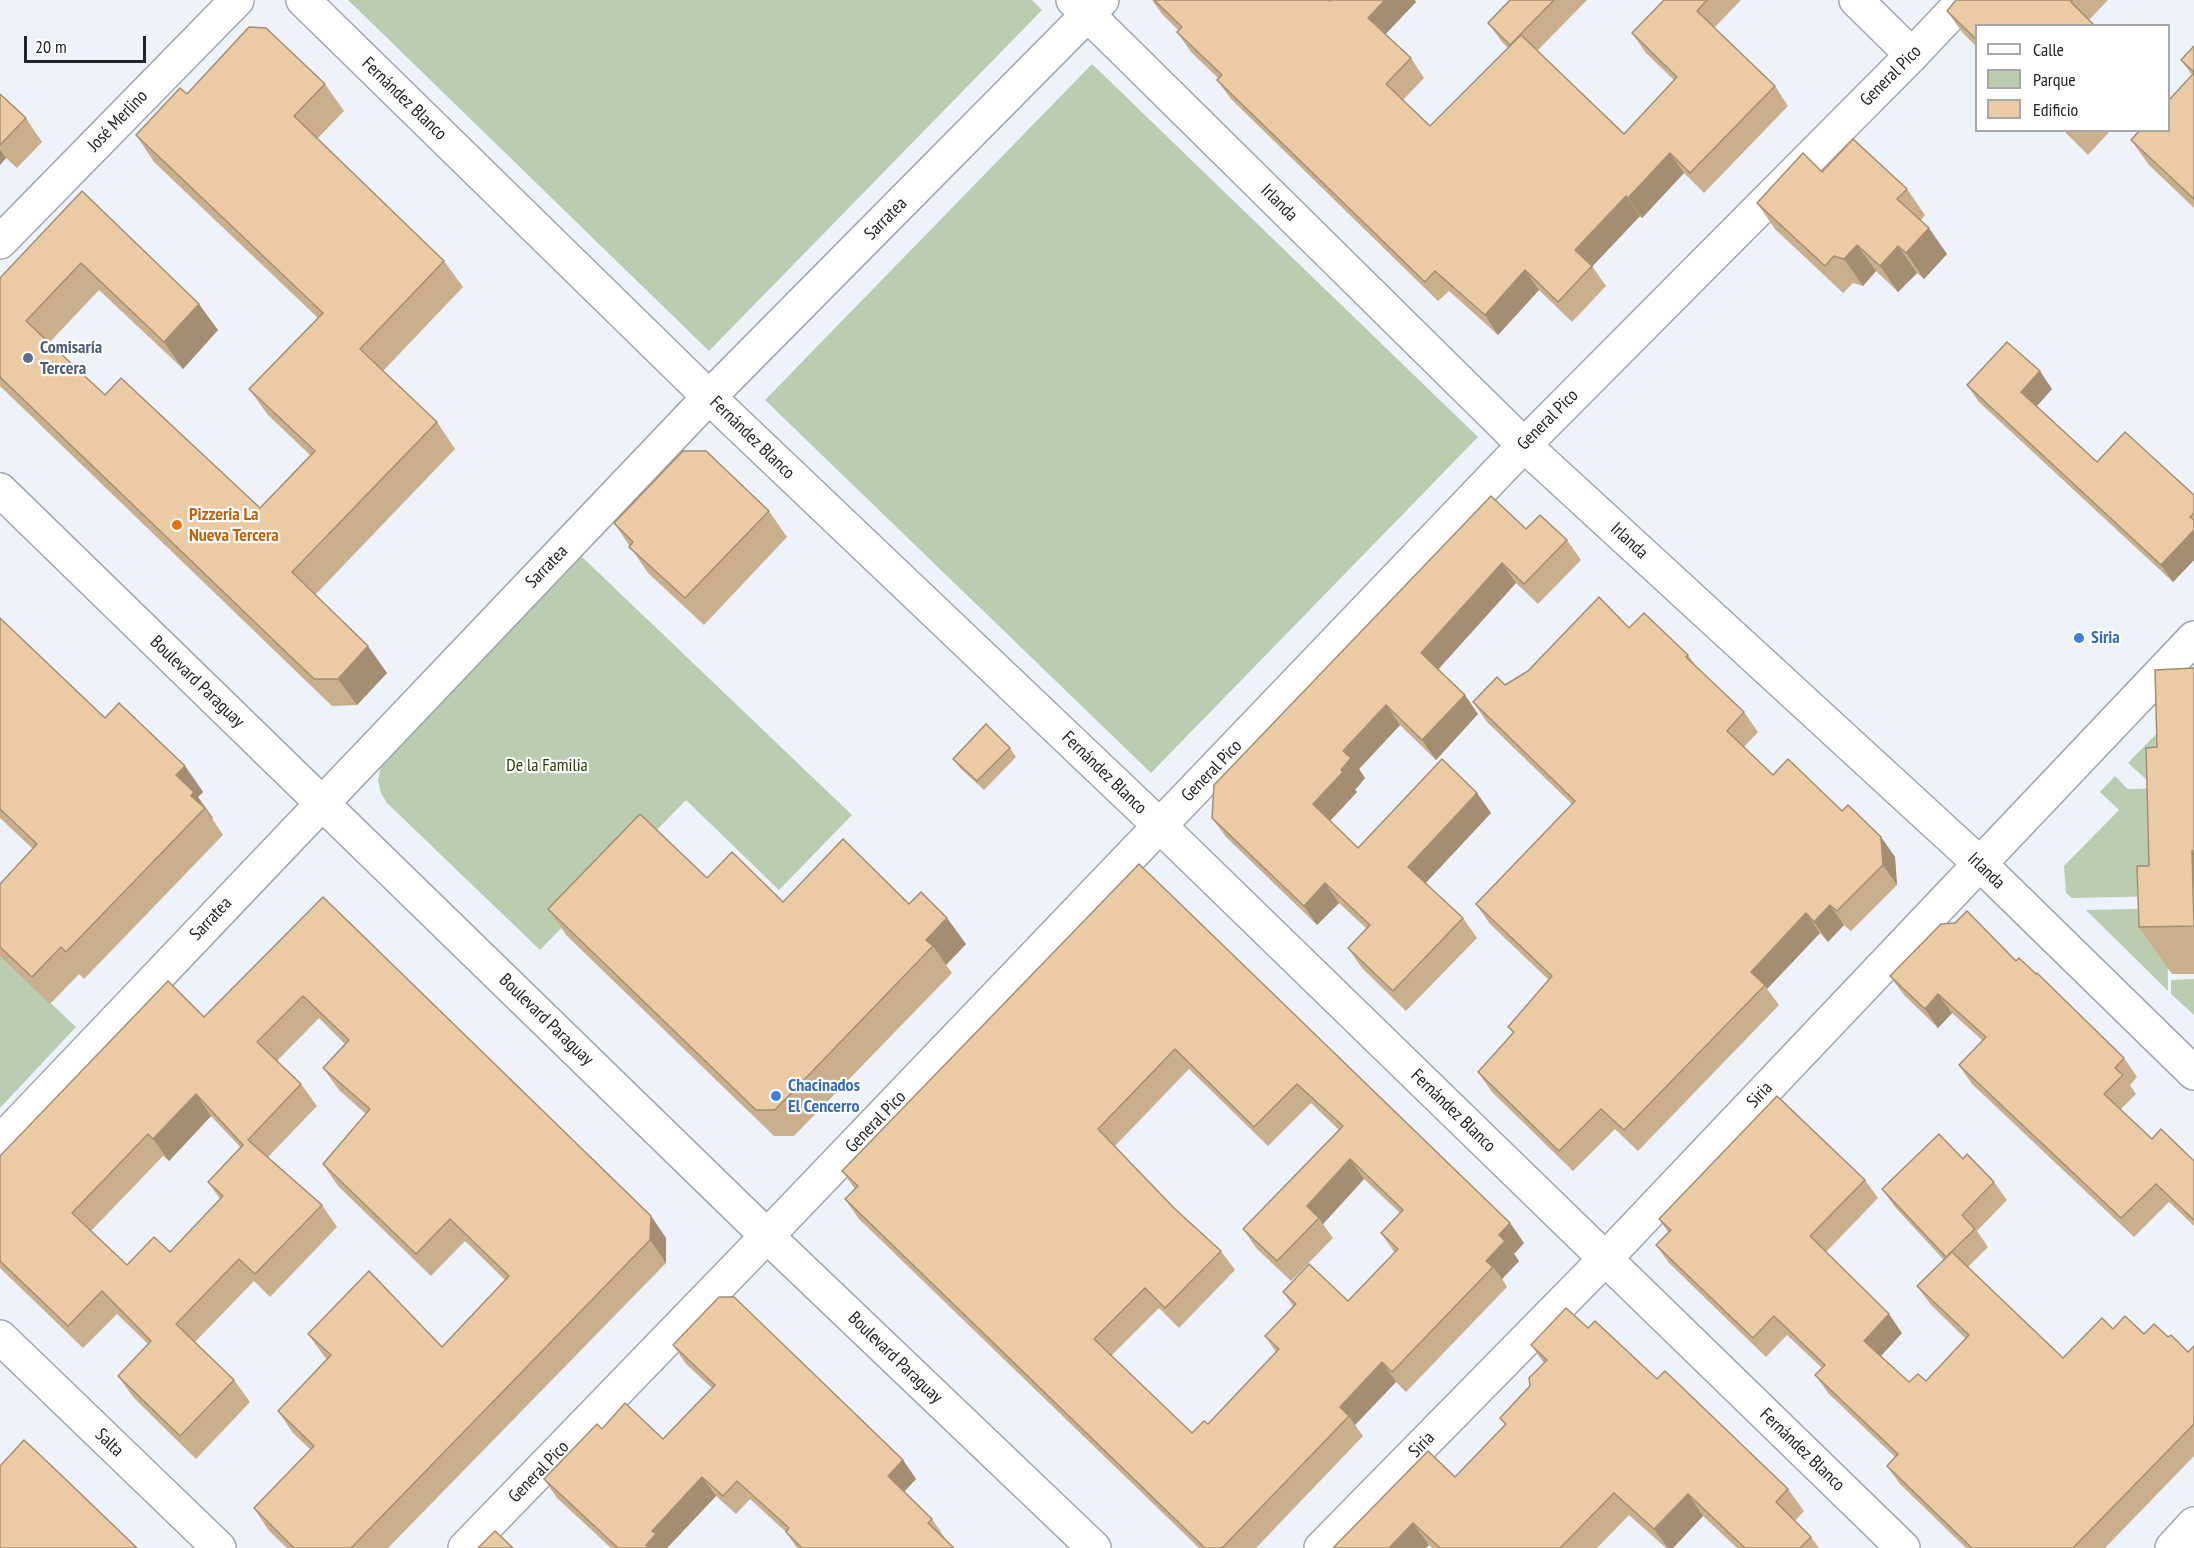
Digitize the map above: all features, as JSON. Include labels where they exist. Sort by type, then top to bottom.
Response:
[{"type":"street","name":"José Merlino","points":[[0,242],[237,0]]},
{"type":"street","name":"Fernández Blanco","points":[[303,0],[709,398],[1160,826],[1903,1548]]},
{"type":"street","points":[[1856,0],[1912,55]]},
{"type":"street","name":"General Pico","points":[[465,1548],[1524,445],[1964,0]]},
{"type":"street","name":"Sarratea","points":[[0,1142],[321,803],[1087,5]]},
{"type":"street","name":"Irlanda","points":[[1087,5],[1524,445],[1979,863],[2194,1073]]},
{"type":"street","name":"Boulevard Paraguay","points":[[0,490],[767,1236],[1094,1548]]},
{"type":"street","name":"Siria","points":[[1321,1548],[1605,1259],[2194,638]]},
{"type":"street","name":"Salta","points":[[0,1337],[219,1548]]},
{"type":"street","points":[[2172,1548],[2194,1524]]},
{"type":"green space","points":[[348,0],[1032,0],[1042,10],[709,351]]},
{"type":"green space","points":[[1092,64],[1478,437],[1151,773],[765,400]]},
{"type":"green space","name":"De la Familia","points":[[580,555],[852,815],[779,890],[686,800],[540,950],[387,803],[378,781],[381,766],[389,754]]},
{"type":"green space","points":[[2194,695],[2147,780],[2128,763]]},
{"type":"green space","points":[[2115,776],[2128,789],[2164,788],[2166,896],[2072,898],[2066,893],[2064,866],[2119,810],[2100,792]]},
{"type":"green space","points":[[2167,908],[2168,991],[2086,910]]},
{"type":"green space","points":[[0,955],[76,1027],[0,1108]]},
{"type":"green space","points":[[2194,979],[2194,1015],[2171,994],[2171,980]]},
{"type":"building","points":[[1154,0],[1385,0],[1368,18],[1411,58],[1386,84],[1430,126],[1521,35],[1624,134],[1677,77],[1632,33],[1664,0],[1707,0],[1697,11],[1775,86],[1690,173],[1670,153],[1628,198],[1626,196],[1575,250],[1592,266],[1558,302],[1525,270],[1485,315],[1435,271],[1425,282],[1217,80],[1222,75],[1177,32],[1182,27]]},
{"type":"building","points":[[1510,0],[1554,0],[1510,45],[1488,23]]},
{"type":"building","points":[[1956,0],[2072,0],[2071,2],[2093,24],[1975,24],[1975,38],[1947,11]]},
{"type":"building","points":[[249,27],[266,28],[325,84],[294,116],[444,261],[360,349],[437,422],[292,572],[368,646],[338,679],[314,679],[0,377],[0,278],[82,191],[199,304],[164,342],[81,263],[26,321],[105,395],[121,378],[260,508],[315,451],[249,389],[323,313],[136,135],[180,88],[187,94]]},
{"type":"building","points":[[2194,46],[2194,72],[2181,60]]},
{"type":"building","points":[[2194,73],[2194,199],[2131,140],[2138,132],[2170,132],[2170,99]]},
{"type":"building","points":[[0,94],[26,118],[0,145]]},
{"type":"building","points":[[1853,139],[1907,189],[1897,199],[1929,228],[1906,253],[1898,246],[1880,266],[1857,245],[1844,259],[1834,256],[1825,266],[1757,203],[1803,153],[1822,172]]},
{"type":"building","points":[[2007,342],[2040,371],[2021,392],[2097,462],[2125,432],[2194,495],[2194,513],[2190,517],[2194,520],[2194,530],[2161,565],[1967,385]]},
{"type":"building","points":[[683,451],[706,451],[769,511],[685,598],[629,547],[633,542],[614,523]]},
{"type":"building","points":[[1491,496],[1526,529],[1540,515],[1567,540],[1524,584],[1502,563],[1421,653],[1465,695],[1422,740],[1386,705],[1343,751],[1351,758],[1341,770],[1343,772],[1313,804],[1358,848],[1442,759],[1477,793],[1408,867],[1463,918],[1393,991],[1348,948],[1370,925],[1325,883],[1304,906],[1212,818],[1214,785]]},
{"type":"building","points":[[1599,597],[1629,628],[1644,613],[1744,712],[1727,731],[1773,775],[1788,759],[1842,811],[1848,805],[1881,837],[1883,865],[1837,911],[1830,905],[1814,922],[1806,913],[1751,972],[1765,985],[1624,1130],[1601,1109],[1559,1151],[1478,1072],[1514,1032],[1508,1027],[1552,976],[1476,904],[1575,801],[1473,702],[1497,677],[1505,685],[1528,671]]},
{"type":"building","points":[[0,618],[105,718],[119,703],[185,766],[176,775],[194,792],[191,796],[205,808],[66,952],[61,947],[32,977],[0,947],[0,884],[37,844],[0,809]]},
{"type":"building","points":[[2194,668],[2194,851],[2192,851],[2194,926],[2139,927],[2137,866],[2149,866],[2146,748],[2157,747],[2155,670]]},
{"type":"building","points":[[986,724],[1010,748],[977,781],[953,759]]},
{"type":"building","points":[[640,814],[707,878],[732,852],[783,902],[843,839],[909,904],[921,892],[947,918],[926,940],[933,946],[775,1110],[756,1110],[548,909]]},
{"type":"building","points":[[1139,864],[1510,1223],[1499,1235],[1505,1241],[1486,1261],[1493,1267],[1392,1372],[1382,1362],[1340,1407],[1349,1416],[1223,1547],[1205,1548],[845,1199],[858,1186],[842,1171]],"holes":[[[1175,1049],[1254,1127],[1297,1084],[1343,1126],[1243,1229],[1277,1261],[1319,1218],[1307,1206],[1350,1159],[1403,1210],[1381,1233],[1398,1249],[1348,1301],[1309,1264],[1283,1292],[1296,1304],[1265,1336],[1279,1349],[1208,1424],[1204,1421],[1192,1433],[1094,1339],[1145,1288],[1165,1308],[1221,1251],[1175,1209],[1098,1129]]]},
{"type":"building","points":[[323,897],[651,1216],[650,1240],[351,1548],[294,1548],[254,1508],[314,1446],[278,1411],[331,1355],[308,1334],[369,1271],[442,1347],[509,1276],[450,1219],[416,1254],[323,1164],[370,1109],[323,1068],[349,1040],[303,996],[257,1042],[301,1084],[248,1140],[322,1205],[255,1274],[239,1259],[176,1324],[234,1380],[180,1436],[118,1376],[151,1341],[102,1291],[68,1326],[0,1261],[0,1156],[168,981],[204,1017]],"holes":[[[196,1094],[243,1145],[208,1182],[223,1196],[170,1252],[154,1237],[127,1265],[72,1213],[148,1134],[153,1139]]]},
{"type":"building","points":[[1967,911],[2016,961],[2019,958],[2037,973],[2124,1058],[2115,1068],[2123,1075],[2104,1094],[2152,1139],[2161,1129],[2194,1161],[2194,1220],[2156,1184],[2121,1218],[1959,1065],[1986,1037],[1938,994],[1925,1009],[1890,976],[1941,924],[1955,923]]},
{"type":"building","points":[[1777,1096],[1865,1180],[1810,1236],[1889,1314],[1864,1341],[1909,1382],[1918,1374],[1926,1381],[1969,1335],[1917,1286],[1952,1252],[2063,1358],[2102,1318],[2113,1329],[2125,1316],[2144,1334],[2154,1324],[2168,1337],[2171,1335],[2188,1352],[2194,1346],[2194,1424],[2073,1548],[1972,1548],[1887,1466],[1898,1454],[1815,1375],[1825,1365],[1774,1316],[1753,1338],[1656,1245],[1671,1230],[1659,1219]]},
{"type":"building","points":[[1939,1134],[1963,1159],[1967,1154],[1994,1182],[1962,1215],[1975,1229],[1946,1257],[1882,1189]]},
{"type":"building","points":[[719,1297],[734,1297],[903,1460],[888,1476],[932,1519],[928,1523],[954,1548],[802,1548],[786,1532],[789,1528],[737,1481],[723,1496],[702,1477],[652,1531],[656,1534],[646,1545],[649,1548],[618,1548],[544,1479],[597,1424],[602,1429],[625,1403],[663,1439],[715,1385],[673,1345]]},
{"type":"building","points":[[1566,1308],[1588,1328],[1595,1321],[1657,1379],[1665,1371],[1788,1489],[1776,1502],[1811,1537],[1800,1548],[1745,1548],[1688,1494],[1654,1529],[1614,1493],[1560,1548],[1440,1548],[1413,1523],[1389,1548],[1333,1548],[1428,1451],[1455,1477],[1506,1424],[1500,1418],[1530,1386],[1529,1378],[1547,1360],[1531,1345]]},
{"type":"building","points":[[24,1440],[137,1548],[0,1548],[0,1466]]},
{"type":"building","points":[[495,1531],[513,1548],[478,1548]]},
{"type":"place","name":"Comisaría Tercera","points":[[28,358]]},
{"type":"place","name":"Pizzeria La Nueva Tercera","points":[[177,525]]},
{"type":"place","name":"Siria","points":[[2079,638]]},
{"type":"place","name":"Chacinados El Cencerro","points":[[776,1096]]}]
